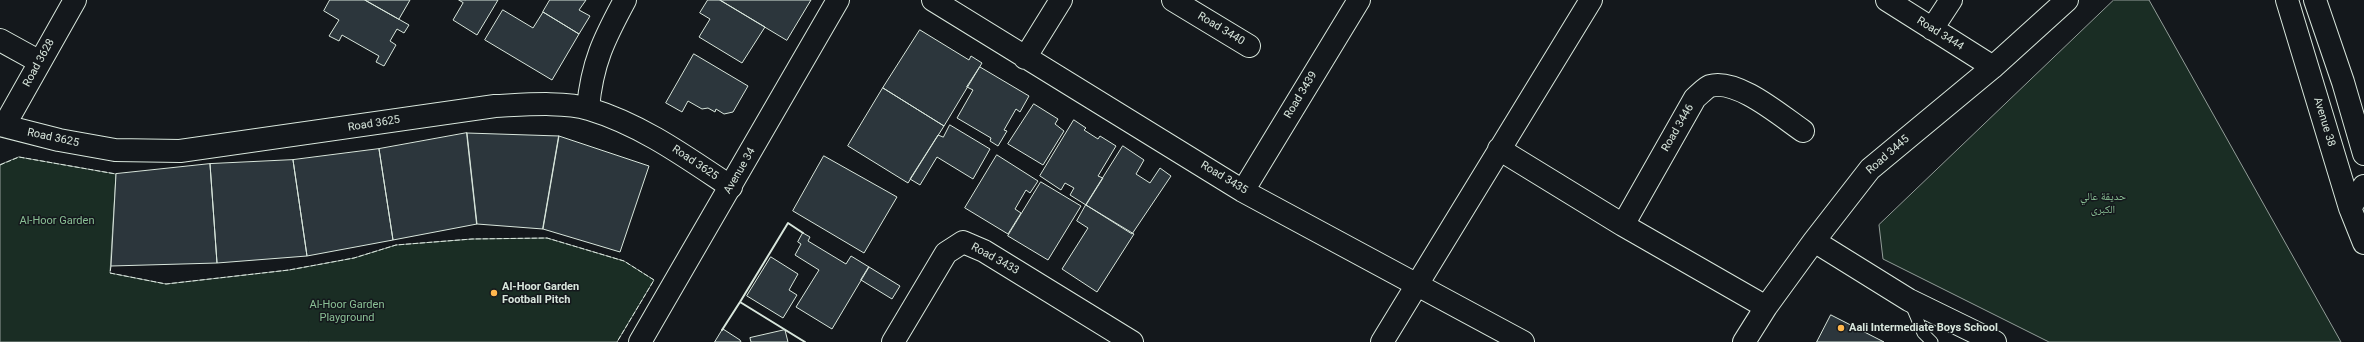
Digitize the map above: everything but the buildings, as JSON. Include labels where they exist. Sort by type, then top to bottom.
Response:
[{"type":"street","name":"Road 3628","points":[[2,125],[75,0]]},
{"type":"street","points":[[588,108],[590,81],[597,55],[625,0]]},
{"type":"street","name":"Avenue 34","points":[[640,342],[838,0]]},
{"type":"street","name":"Road 3435","points":[[933,0],[1243,191],[1523,342]]},
{"type":"street","points":[[1025,58],[1061,0]]},
{"type":"street","name":"Road 3440","points":[[1173,0],[1249,46]]},
{"type":"street","name":"Road 3439","points":[[1243,191],[1359,0]]},
{"type":"street","points":[[1382,342],[1591,0]]},
{"type":"street","name":"Road 3444","points":[[1887,0],[1993,67]]},
{"type":"street","points":[[1932,29],[1951,0]]},
{"type":"street","name":"Road 3445","points":[[1744,342],[1766,307],[1814,240],[1870,169],[1993,67],[2067,0]]},
{"type":"street","name":"Avenue 38","points":[[2287,0],[2356,193],[2364,243]]},
{"type":"street","points":[[2315,0],[2343,82],[2364,154]]},
{"type":"street","points":[[0,40],[40,62]]},
{"type":"street","points":[[2343,82],[2364,96]]},
{"type":"street","name":"Road 3446","points":[[1623,224],[1695,98],[1709,86],[1727,85],[1750,95],[1803,131]]},
{"type":"street","name":"Road 3625","points":[[2,125],[58,140],[115,150],[180,151],[495,106],[542,104],[588,108],[655,136],[731,187]]},
{"type":"street","points":[[1499,149],[1623,224],[1766,307]]},
{"type":"street","points":[[1814,240],[1909,300],[1995,342]]},
{"type":"street","name":"Road 3433","points":[[893,342],[946,253],[962,242],[984,251],[1132,342]]},
{"type":"lane","points":[[1909,300],[1922,333],[1932,342]]},
{"type":"green space","name":"حديقة عالي الكبرى","points":[[2114,0],[2149,0],[2341,342],[2049,342],[1883,259],[1879,225]]},
{"type":"green space","name":"Al-Hoor Garden","points":[[19,157],[116,174],[110,273],[166,284],[289,270],[354,258],[396,245],[472,239],[547,238],[624,261],[654,280],[617,342],[0,342],[0,165]]},
{"type":"fence","points":[[0,165],[19,157],[116,174]]},
{"type":"fence","points":[[111,266],[110,273],[166,284],[289,270],[354,258],[396,245],[472,239],[547,238],[624,261],[654,280],[617,342]]},
{"type":"wall","points":[[740,302],[788,223],[803,233]]},
{"type":"wall","points":[[722,330],[740,302],[805,342]]},
{"type":"place","name":"Al-Hoor Garden Football Pitch","points":[[494,293]]},
{"type":"place","name":"Aali Intermediate Boys School","points":[[1841,328]]},
{"type":"park label","name":"Al-Hoor Garden Playground","points":[[347,311]]}]
